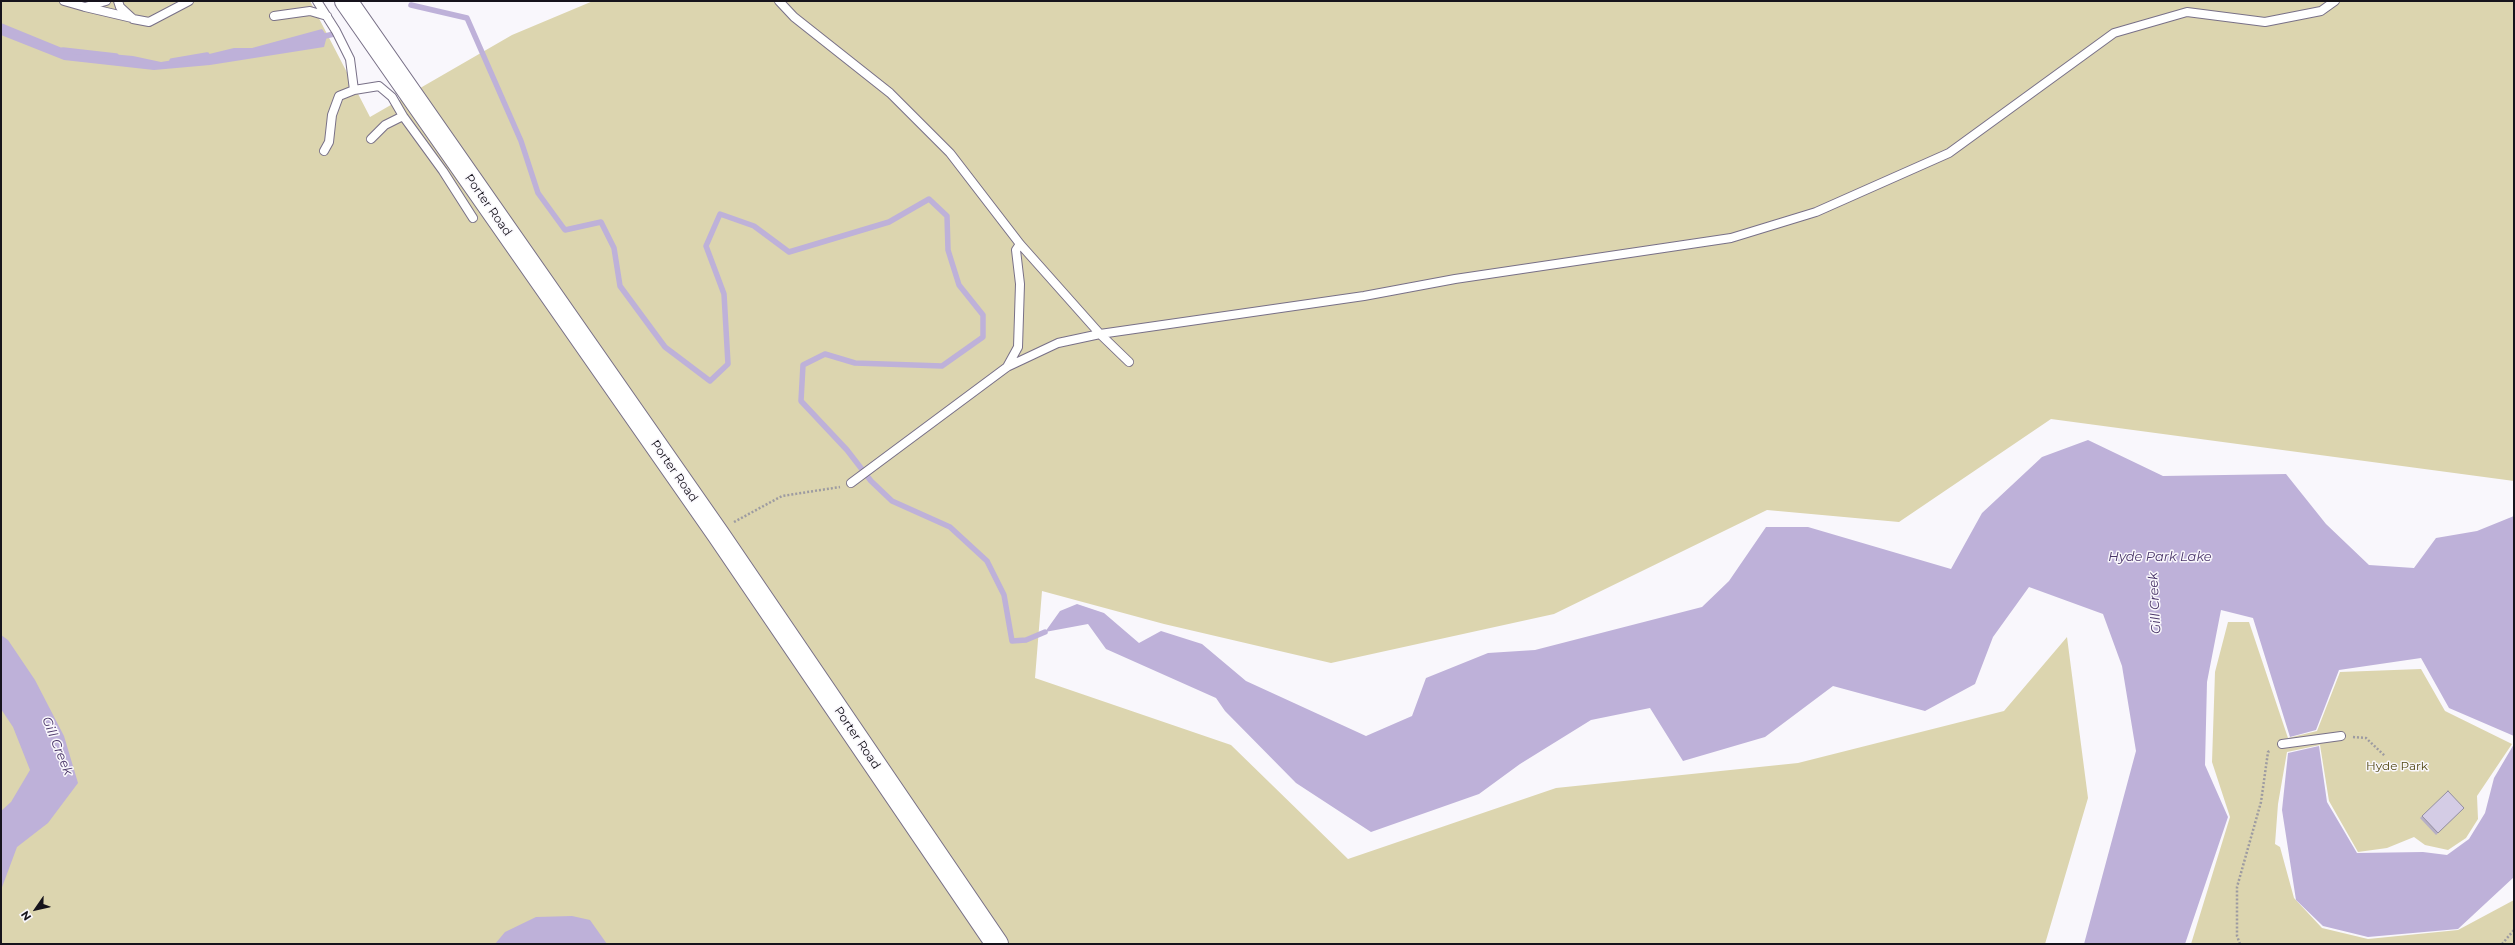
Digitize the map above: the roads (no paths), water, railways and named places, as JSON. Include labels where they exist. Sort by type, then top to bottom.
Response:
[{"type":"main road","name":"Porter Road","points":[[346,1],[718,534],[997,944]]},
{"type":"lane","points":[[64,1],[149,22],[189,1]]},
{"type":"lane","points":[[85,7],[106,1]]},
{"type":"lane","points":[[118,1],[120,6],[133,19]]},
{"type":"lane","points":[[317,1],[327,16],[350,59],[354,90]]},
{"type":"lane","points":[[780,1],[794,17],[890,93],[950,153],[1020,244],[1100,334],[1129,362]]},
{"type":"lane","points":[[851,483],[872,470],[1007,367],[1058,343],[1100,334],[1364,296],[1455,279],[1731,238],[1816,212],[1949,153],[2114,33],[2187,12],[2265,22],[2321,11],[2335,1]]},
{"type":"lane","points":[[274,16],[310,11],[327,16]]},
{"type":"lane","points":[[324,151],[329,142],[332,115],[339,96],[354,90],[379,86],[392,97],[403,116],[443,171],[473,218]]},
{"type":"lane","points":[[371,139],[385,125],[403,116]]},
{"type":"lane","points":[[1007,367],[1018,346],[1020,284],[1016,250],[1020,244]]},
{"type":"lane","points":[[2282,744],[2341,736]]},
{"type":"water","points":[[1,23],[67,50],[133,56],[161,62],[205,55],[234,48],[252,48],[322,29],[327,36],[324,47],[210,65],[154,70],[64,60],[1,35]]},
{"type":"water","name":"Hyde Park Lake","points":[[2088,440],[2163,476],[2286,474],[2326,524],[2369,565],[2414,568],[2436,538],[2477,531],[2514,516],[2514,736],[2449,708],[2421,658],[2339,670],[2316,730],[2290,737],[2253,618],[2221,610],[2207,682],[2205,765],[2228,817],[2185,944],[2084,944],[2136,751],[2122,666],[2103,614],[2029,587],[1993,637],[1975,684],[1925,711],[1833,686],[1765,737],[1683,761],[1650,708],[1591,720],[1520,764],[1479,794],[1371,832],[1296,783],[1225,711],[1216,698],[1106,649],[1088,624],[1045,632],[1060,611],[1077,604],[1104,613],[1139,643],[1161,631],[1202,644],[1246,681],[1366,736],[1412,716],[1426,678],[1488,653],[1535,650],[1702,607],[1729,581],[1766,527],[1808,527],[1951,569],[1982,513],[2042,457]]},
{"type":"water","name":"Gill Creek","points":[[1,635],[8,640],[35,680],[64,736],[78,783],[48,823],[17,847],[1,890],[1,811],[11,802],[30,770],[13,727],[1,709]]},
{"type":"water","points":[[2514,744],[2514,877],[2458,929],[2368,937],[2323,926],[2296,900],[2282,810],[2288,753],[2319,746],[2327,802],[2357,853],[2423,852],[2447,855],[2469,839],[2485,813],[2494,778]]},
{"type":"water","points":[[572,916],[590,920],[607,944],[495,944],[505,932],[536,917]]},
{"type":"waterway","points":[[411,5],[467,18],[521,141],[538,193],[565,230],[601,222],[614,248],[620,286],[665,347],[710,381],[728,364],[724,294],[706,246],[720,214],[754,226],[789,252],[889,222],[929,199],[947,216],[948,250],[959,285],[983,315],[983,337],[942,366],[855,363],[825,354],[803,365],[801,401],[847,450],[871,481],[892,501],[950,527],[987,561],[1004,595],[1012,641],[1026,640],[1045,632]]},
{"type":"waterway","points":[[321,37],[338,33]]},
{"type":"waterway","points":[[63,50],[116,56]]},
{"type":"waterway","points":[[172,61],[207,55]]},
{"type":"park label","name":"Hyde Park","points":[[2397,766]]}]
